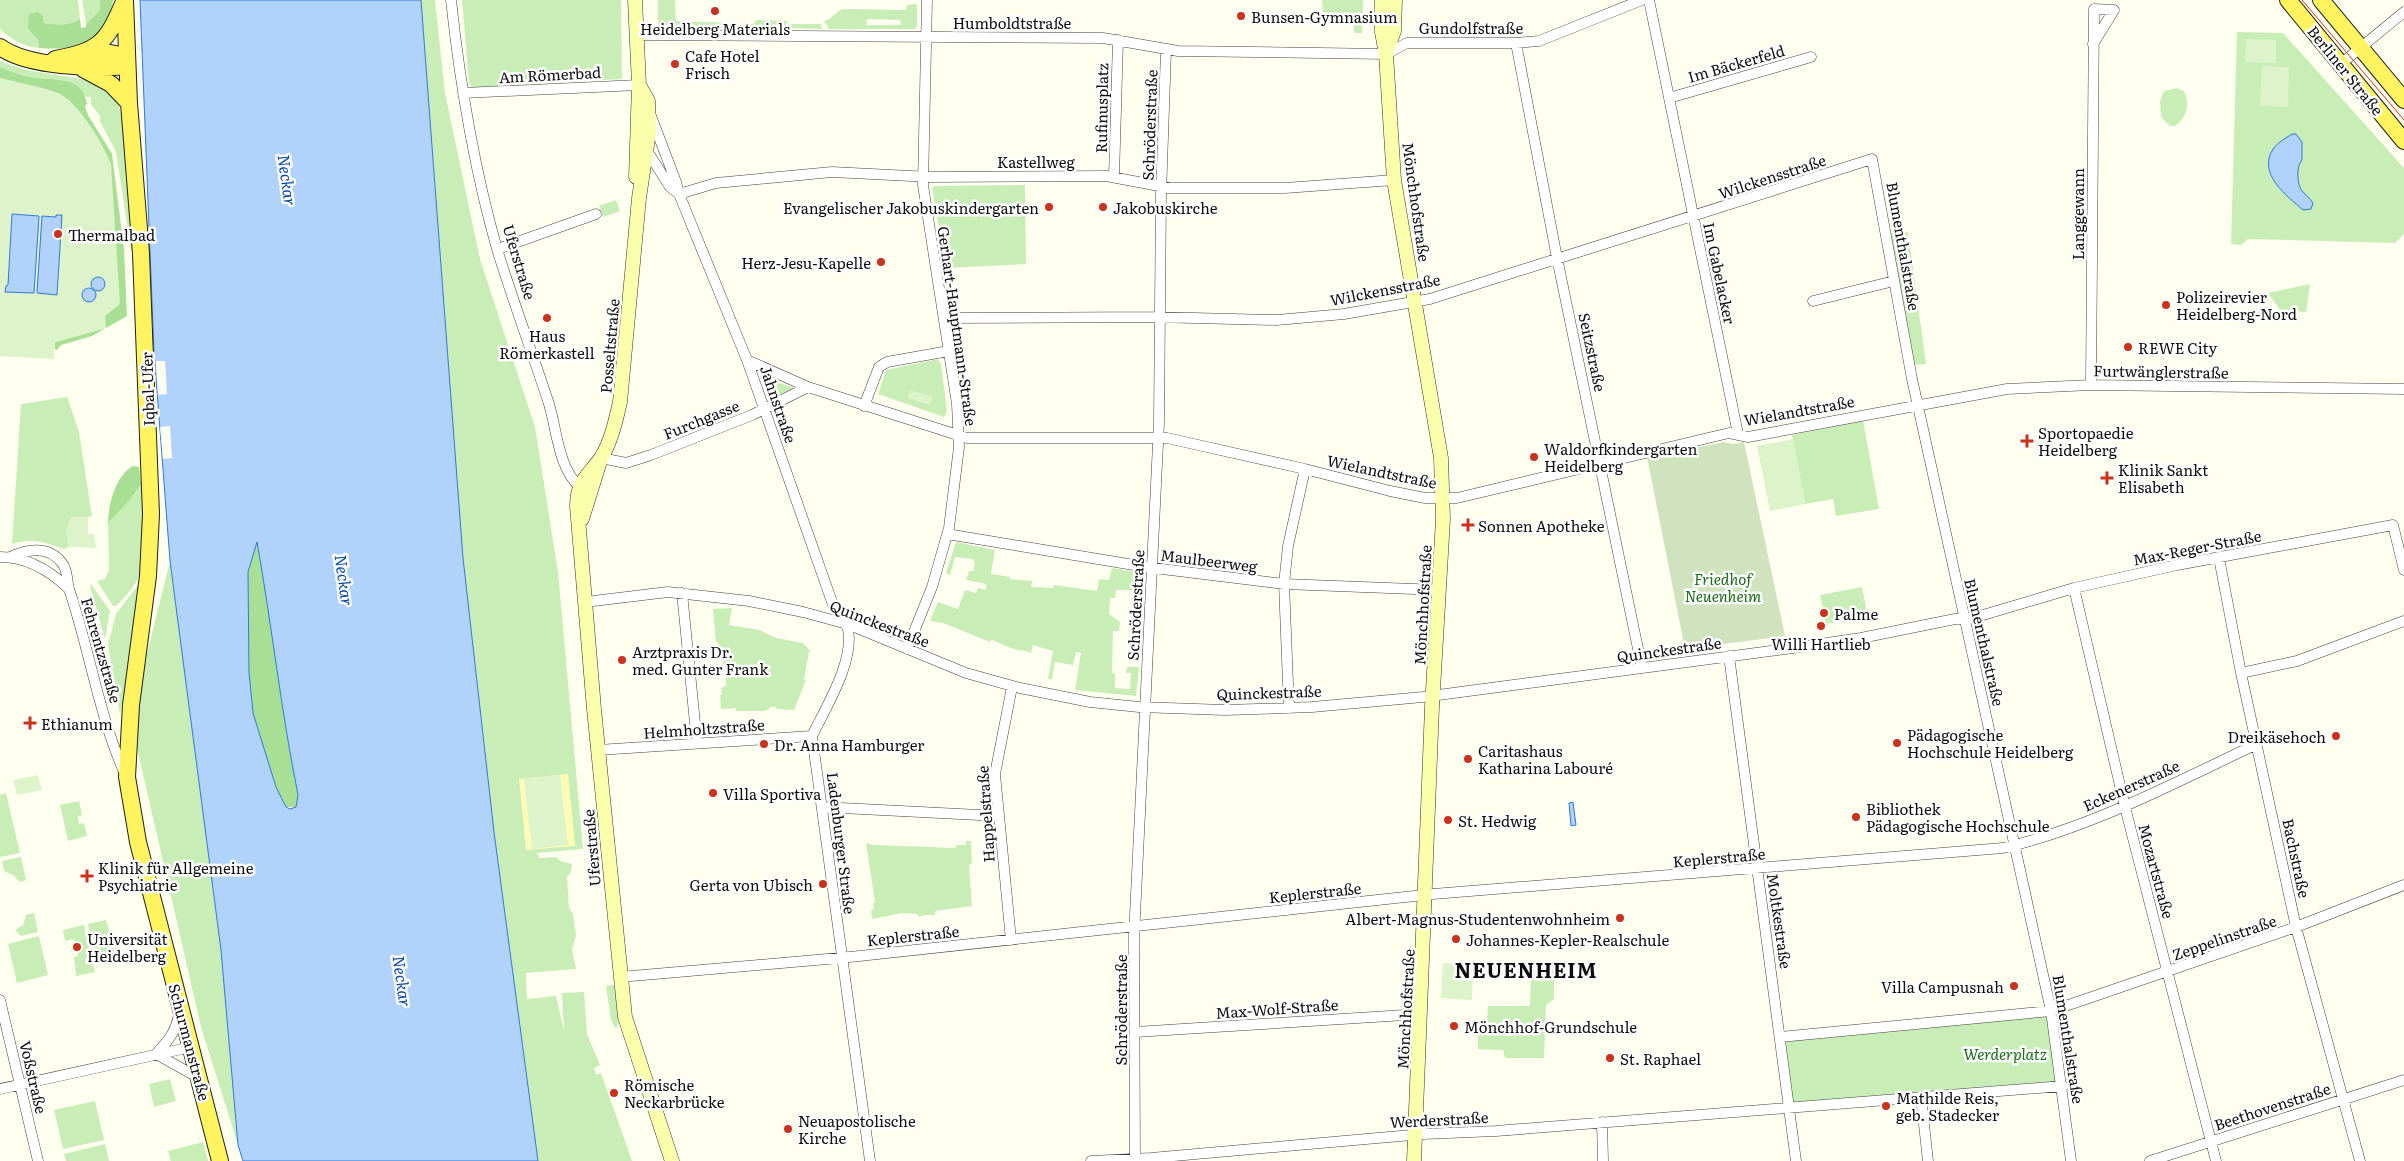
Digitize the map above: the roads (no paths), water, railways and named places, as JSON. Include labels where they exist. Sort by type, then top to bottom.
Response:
[{"type":"main road","points":[[87,52],[108,34],[125,0]]},
{"type":"main road","name":"Iqbal-Ufer","points":[[125,0],[129,103],[141,254],[151,514],[148,576],[132,705],[126,777]]},
{"type":"main road","name":"Berliner Straße","points":[[2288,0],[2342,63],[2404,141]]},
{"type":"main road","name":"Berliner Straße","points":[[2321,0],[2404,100]]},
{"type":"main road","points":[[0,47],[16,55],[80,67],[127,61]]},
{"type":"main road","points":[[45,61],[100,51],[127,61]]},
{"type":"main road","points":[[80,67],[111,84],[129,103]]},
{"type":"main road","name":"Schurmanstraße","points":[[126,777],[138,842],[220,1161]]},
{"type":"street","name":"Uferstraße","points":[[451,0],[463,94],[483,192],[498,249],[551,412],[566,469],[573,481],[580,487],[577,497],[585,602],[626,1026],[672,1161]]},
{"type":"street","name":"Jahnstraße","points":[[635,0],[639,85],[638,130],[648,152],[670,187],[679,194]]},
{"type":"street","name":"Gerhart-Hauptmann-Straße","points":[[907,649],[932,587],[947,534],[957,470],[957,404],[922,176],[927,0]]},
{"type":"street","name":"Mönchhofstraße","points":[[1382,0],[1382,32],[1386,54],[1394,180],[1441,458],[1444,499],[1420,896],[1421,1014],[1414,1161]]},
{"type":"street","name":"Mönchhofstraße","points":[[1386,54],[1394,31],[1395,0]]},
{"type":"street","name":"Gundolfstraße","points":[[1386,54],[1407,43],[1516,43],[1544,39],[1642,0]]},
{"type":"street","name":"Im Gabelacker","points":[[1649,0],[1738,434]]},
{"type":"street","name":"Langgewann","points":[[2091,385],[2093,44],[2094,5],[2114,10],[2093,44]]},
{"type":"street","points":[[2342,63],[2404,12]]},
{"type":"street","name":"Humboldtstraße","points":[[637,35],[1118,40],[1166,50],[1237,53],[1386,54]]},
{"type":"street","name":"Rufinusplatz","points":[[1114,177],[1118,40]]},
{"type":"street","name":"Seitzstraße","points":[[1516,43],[1642,668]]},
{"type":"street","name":"Schröderstraße","points":[[1135,1160],[1131,926],[1145,707],[1158,437],[1166,50]]},
{"type":"street","name":"Im Bäckerfeld","points":[[1669,98],[1811,57]]},
{"type":"street","name":"Am Römerbad","points":[[463,94],[639,85]]},
{"type":"street","name":"Jahnstraße","points":[[639,85],[648,101],[650,113],[679,194],[747,360],[832,602],[847,624]]},
{"type":"street","name":"Jahnstraße","points":[[648,152],[650,113]]},
{"type":"street","name":"Posseltstraße","points":[[638,130],[636,176],[639,198]]},
{"type":"street","name":"Posseltstraße","points":[[580,487],[591,468],[601,458],[613,431],[620,402],[639,198],[648,152]]},
{"type":"street","name":"Wilckensstraße","points":[[944,318],[1160,317],[1277,320],[1344,314],[1416,302],[1872,160]]},
{"type":"street","name":"Blumenthalstraße","points":[[1872,160],[1912,379],[1920,404],[1964,619],[2051,1011],[2063,1086],[2071,1161]]},
{"type":"street","name":"Kastellweg","points":[[679,194],[716,183],[832,172],[922,176],[1114,177],[1162,186],[1285,188],[1394,180]]},
{"type":"street","points":[[498,249],[596,214]]},
{"type":"street","points":[[1813,301],[1894,281]]},
{"type":"street","points":[[864,406],[879,367],[887,362],[949,351]]},
{"type":"street","name":"Wielandtstraße","points":[[747,360],[808,387],[967,438],[1158,437],[1305,469],[1390,491],[1444,499],[1457,498],[1729,433],[1748,437],[1920,404]]},
{"type":"street","name":"Furtwänglerstraße","points":[[1920,404],[2007,389],[2091,385],[2404,389]]},
{"type":"street","name":"Furchgasse","points":[[601,458],[620,463],[633,462],[763,410],[808,387]]},
{"type":"street","name":"Uferstraße","points":[[580,524],[601,458]]},
{"type":"street","points":[[1289,708],[1284,584],[1288,546],[1305,469]]},
{"type":"street","name":"Max-Reger-Straße","points":[[1964,619],[2074,588],[2177,565],[2393,525],[2404,570]]},
{"type":"street","name":"Maulbeerweg","points":[[947,534],[1152,568],[1284,584],[1440,590]]},
{"type":"street","name":"Fehrentzstraße","points":[[5,557],[33,550],[49,553],[66,569],[68,588],[88,652],[111,743],[126,777]]},
{"type":"street","name":"Fehrentzstraße","points":[[5,557],[42,567],[68,588]]},
{"type":"street","name":"Bachstraße","points":[[2219,558],[2241,673],[2296,928],[2360,1161]]},
{"type":"street","name":"Mozartstraße","points":[[2074,588],[2125,807],[2169,972],[2216,1161]]},
{"type":"street","name":"Quinckestraße","points":[[585,602],[668,592],[767,605],[803,612],[847,624],[966,673],[1062,698],[1145,707],[1225,710],[1289,708],[1433,694],[1861,638],[1955,618],[1964,619]]},
{"type":"street","points":[[682,593],[697,743]]},
{"type":"street","points":[[2241,673],[2297,661],[2404,621]]},
{"type":"street","points":[[812,736],[842,675],[849,639],[847,624]]},
{"type":"street","name":"Moltkestraße","points":[[1729,656],[1753,869],[1780,1037],[1796,1161]]},
{"type":"street","name":"Happelstraße","points":[[1012,686],[996,760],[995,774],[1012,940]]},
{"type":"street","name":"Helmholtzstraße","points":[[598,750],[812,736]]},
{"type":"street","name":"Ladenburger Straße","points":[[812,736],[870,1161]]},
{"type":"street","name":"Eckenerstraße","points":[[2015,845],[2125,807],[2256,744]]},
{"type":"street","points":[[822,807],[999,816]]},
{"type":"street","name":"Keplerstraße","points":[[620,977],[842,958],[1420,896],[2003,848],[2015,845]]},
{"type":"street","name":"Zeppelinstraße","points":[[2051,1011],[2296,928],[2404,885]]},
{"type":"street","name":"Voßstraße","points":[[0,1000],[38,1161]]},
{"type":"street","points":[[156,1054],[173,1035],[178,1024],[179,1004]]},
{"type":"street","points":[[1780,1037],[2051,1011]]},
{"type":"street","name":"Max-Wolf-Straße","points":[[1134,1032],[1421,1014]]},
{"type":"street","points":[[0,1089],[191,1047]]},
{"type":"street","points":[[156,1054],[200,1079]]},
{"type":"street","name":"Beethovenstraße","points":[[2150,1161],[2404,1080]]},
{"type":"street","points":[[1788,1107],[2063,1086]]},
{"type":"street","points":[[1921,1098],[1928,1161]]},
{"type":"street","name":"Werderstraße","points":[[1092,1161],[1135,1160],[1414,1135],[1496,1132],[1788,1107]]},
{"type":"street","points":[[1602,1122],[1603,1161]]},
{"type":"water","name":"Neckar","points":[[140,0],[421,0],[463,558],[494,832],[538,1161],[243,1161],[238,1145],[221,950],[170,561],[154,352]],"holes":[[[257,542],[298,795],[296,807],[290,809],[286,807],[276,787],[253,713],[249,672],[248,572]]]},
{"type":"water","points":[[2292,134],[2296,134],[2302,142],[2302,160],[2298,171],[2298,180],[2300,188],[2313,203],[2311,209],[2303,210],[2282,191],[2271,176],[2269,158],[2273,149]]},
{"type":"water","points":[[12,214],[39,216],[34,293],[5,292],[8,285]]},
{"type":"water","points":[[56,215],[62,215],[57,295],[37,293],[42,216],[56,217]]},
{"type":"water","points":[[98,277],[103,279],[105,284],[103,289],[98,291],[93,289],[91,284],[93,279]]},
{"type":"water","points":[[89,288],[94,290],[96,295],[94,300],[89,302],[84,300],[82,295],[84,290]]},
{"type":"water","points":[[1573,802],[1576,825],[1571,826],[1569,803]]},
{"type":"tram line","points":[[2302,0],[2404,120]]},
{"type":"place","name":"Heidelberg Materials","points":[[715,11]]},
{"type":"place","name":"Bunsen-Gymnasium","points":[[1241,16]]},
{"type":"place","name":"Cafe Hotel Frisch","points":[[675,64]]},
{"type":"place","name":"Evangelischer Jakobuskindergarten","points":[[1049,207]]},
{"type":"place","name":"Jakobuskirche","points":[[1103,207]]},
{"type":"place","name":"Thermalbad","points":[[58,234]]},
{"type":"place","name":"Herz-Jesu-Kapelle","points":[[881,262]]},
{"type":"place","name":"Polizeirevier Heidelberg-Nord","points":[[2166,305]]},
{"type":"place","name":"Haus Römerkastell","points":[[547,318]]},
{"type":"place","name":"REWE City","points":[[2128,347]]},
{"type":"place","name":"Sportopaedie Heidelberg","points":[[2027,441]]},
{"type":"place","name":"Waldorfkindergarten Heidelberg","points":[[1534,457]]},
{"type":"place","name":"Klinik Sankt Elisabeth","points":[[2107,478]]},
{"type":"place","name":"Sonnen Apotheke","points":[[1468,525]]},
{"type":"place","name":"Palme","points":[[1824,613]]},
{"type":"place","name":"Willi Hartlieb","points":[[1821,626]]},
{"type":"place","name":"Arztpraxis Dr. med. Gunter Frank","points":[[622,660]]},
{"type":"place","name":"Ethianum","points":[[30,723]]},
{"type":"place","name":"Dreikäsehoch","points":[[2336,736]]},
{"type":"place","name":"Pädagogische Hochschule Heidelberg","points":[[1897,743]]},
{"type":"place","name":"Dr. Anna Hamburger","points":[[764,744]]},
{"type":"place","name":"Caritashaus Katharina Labouré","points":[[1468,759]]},
{"type":"place","name":"Villa Sportiva","points":[[713,793]]},
{"type":"place","name":"Bibliothek Pädagogische Hochschule","points":[[1856,817]]},
{"type":"place","name":"St. Hedwig","points":[[1448,820]]},
{"type":"place","name":"Klinik für Allgemeine Psychiatrie","points":[[87,876]]},
{"type":"place","name":"Gerta von Ubisch","points":[[823,884]]},
{"type":"place","name":"Albert-Magnus-Studentenwohnheim","points":[[1620,918]]},
{"type":"place","name":"Johannes-Kepler-Realschule","points":[[1456,939]]},
{"type":"place","name":"Universität Heidelberg","points":[[77,947]]},
{"type":"place","name":"Villa Campusnah","points":[[2014,986]]},
{"type":"place","name":"Mönchhof-Grundschule","points":[[1454,1026]]},
{"type":"place","name":"St. Raphael","points":[[1610,1058]]},
{"type":"place","name":"Römische Neckarbrücke","points":[[614,1093]]},
{"type":"place","name":"Mathilde Reis, geb. Stadecker","points":[[1886,1106]]},
{"type":"place","name":"Neuapostolische Kirche","points":[[788,1129]]},
{"type":"district","name":"NEUENHEIM","points":[[1526,969]]},
{"type":"park label","name":"Friedhof Neuenheim","points":[[1723,586]]},
{"type":"park label","name":"Werderplatz","points":[[2005,1053]]}]
